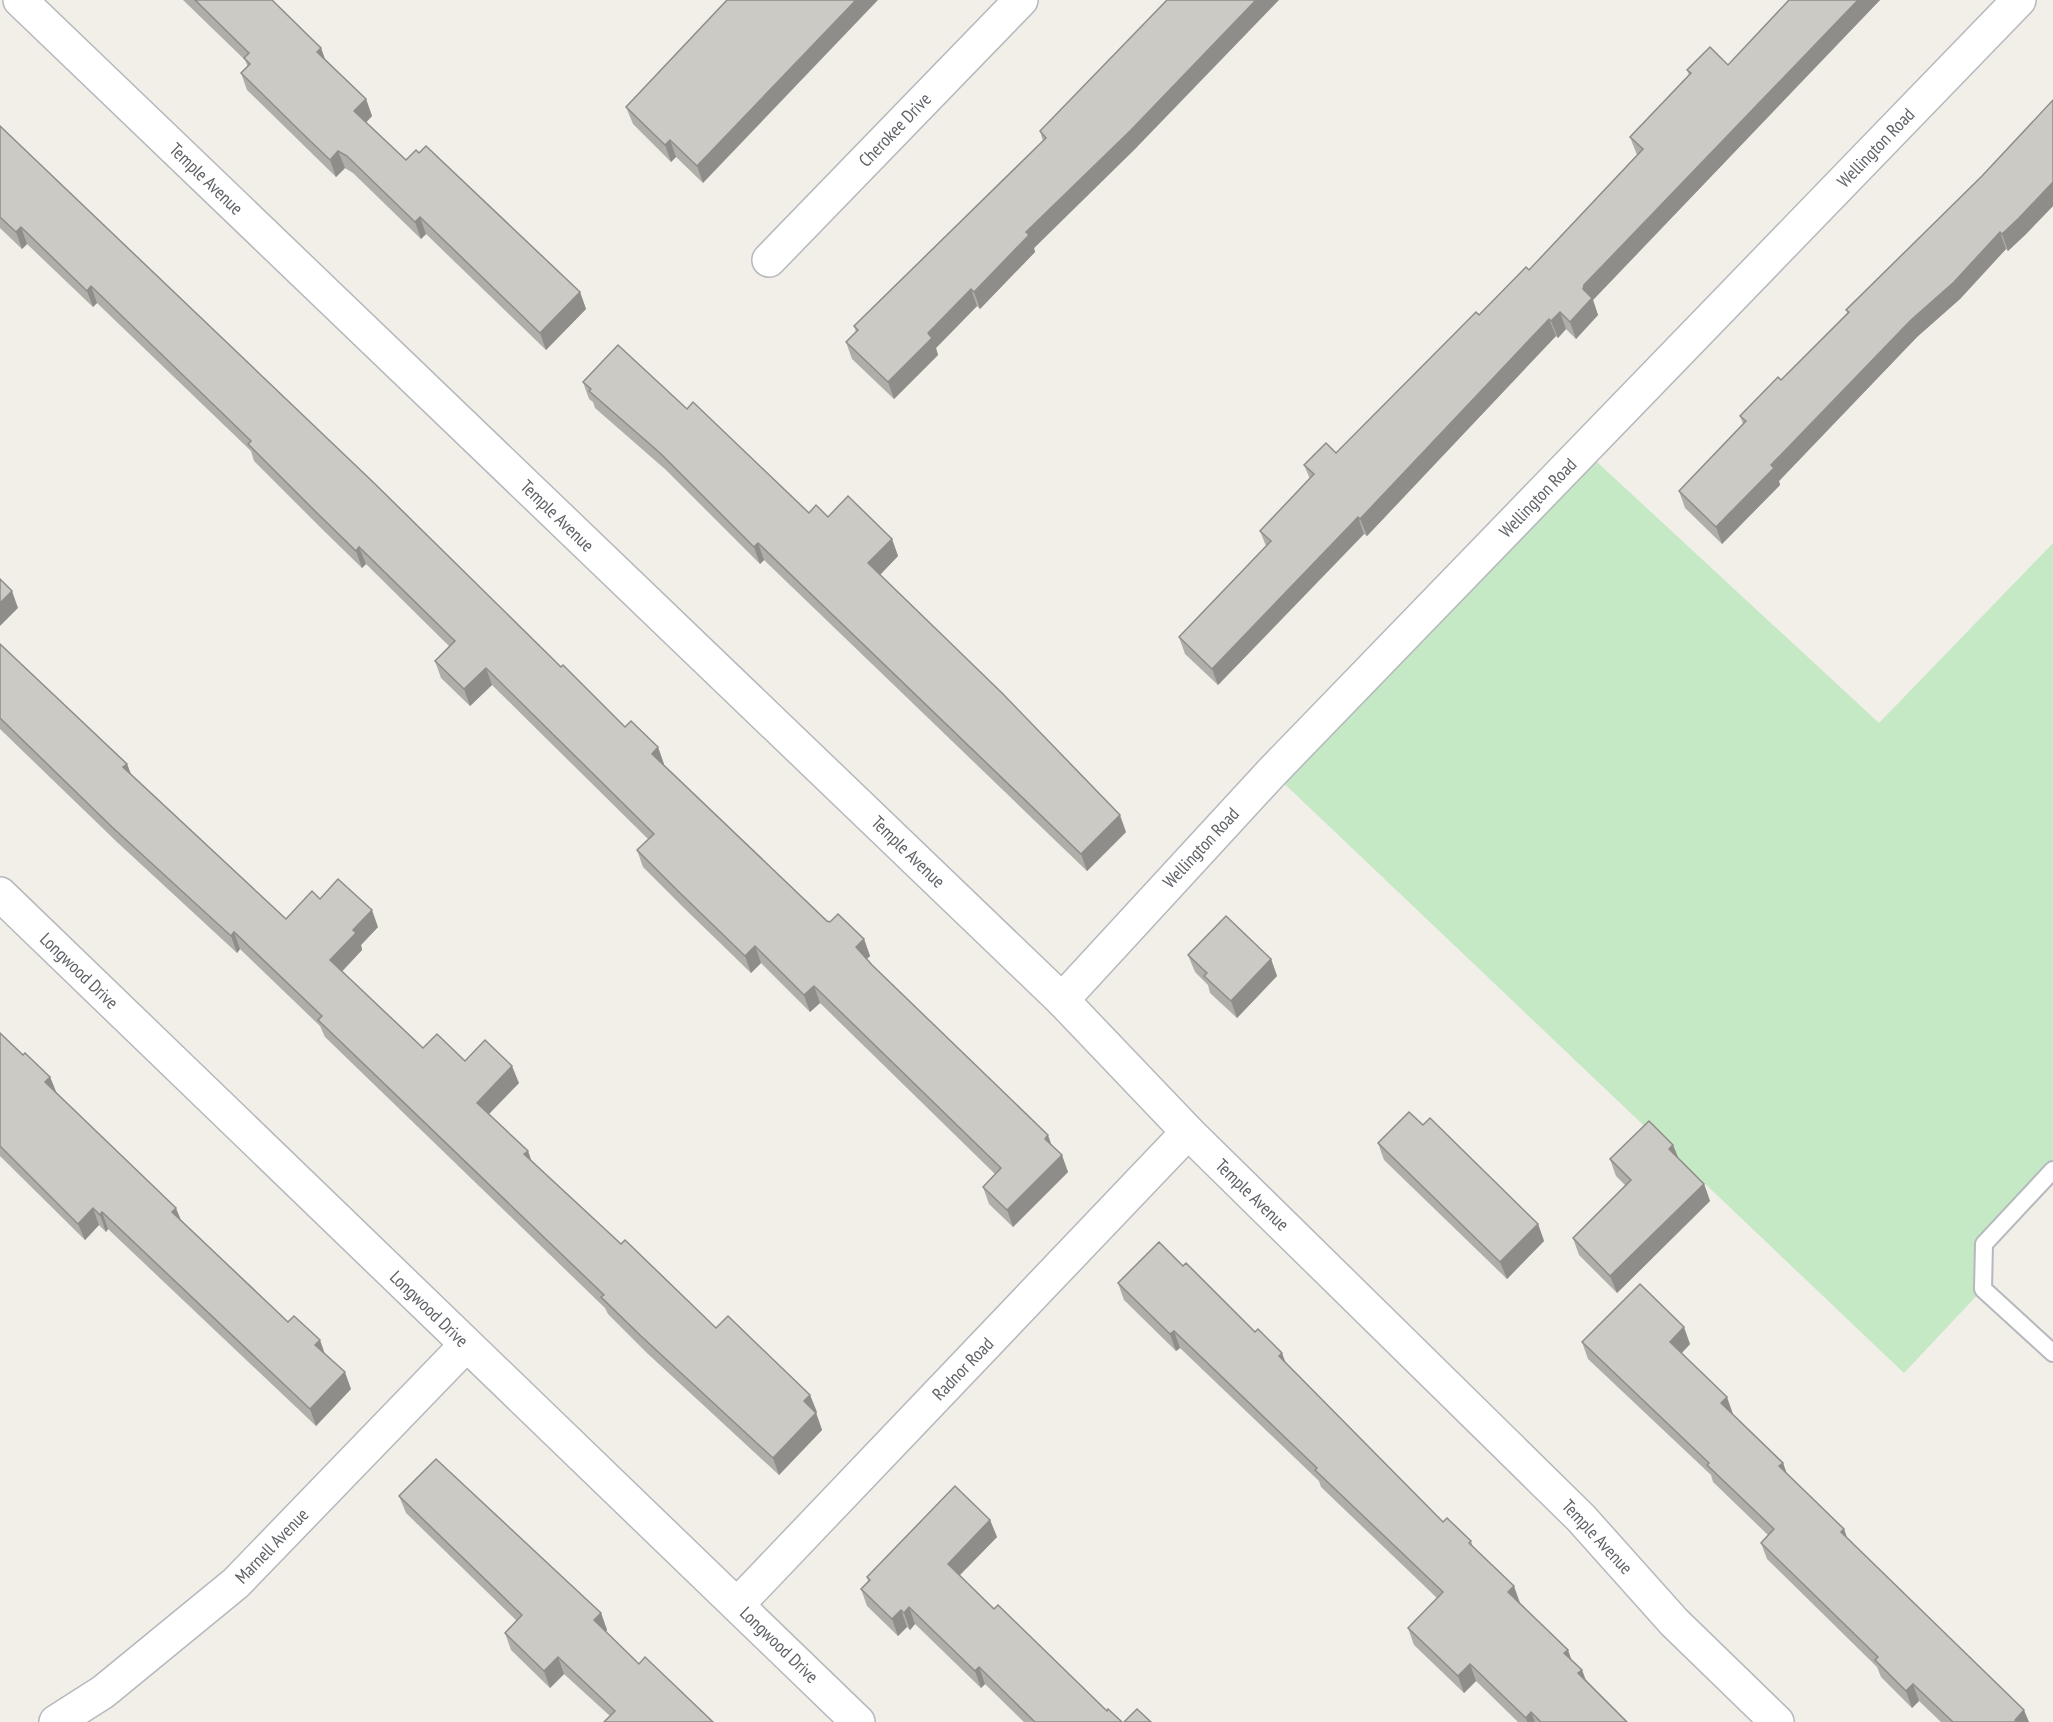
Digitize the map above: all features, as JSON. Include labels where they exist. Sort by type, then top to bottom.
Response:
[{"type":"street","name":"Temple Avenue","points":[[20,0],[1062,1000],[1188,1132],[1581,1518],[1674,1622],[1777,1722]]},
{"type":"street","name":"Cherokee Drive","points":[[769,260],[1021,0]]},
{"type":"street","name":"Wellington Road","points":[[1062,1000],[1272,772],[2019,0]]},
{"type":"street","name":"Longwood Drive","points":[[0,894],[858,1722]]},
{"type":"street","name":"Radnor Road","points":[[737,1605],[1188,1132]]},
{"type":"street","name":"Marnell Avenue","points":[[56,1722],[103,1692],[236,1584],[466,1345]]},
{"type":"lane","points":[[2053,1170],[1984,1244],[1983,1289],[2053,1353]]},
{"type":"green space","points":[[1584,450],[1879,723],[2053,543],[2053,1170],[1984,1244],[1983,1289],[1904,1373],[1272,772]]},
{"type":"building","points":[[195,0],[272,0],[321,48],[317,52],[366,99],[354,111],[406,160],[416,150],[419,153],[426,146],[580,292],[540,333],[420,217],[415,222],[347,156],[338,151],[330,160],[304,135],[241,73],[250,64],[244,58],[249,53]]},
{"type":"building","points":[[727,0],[856,0],[697,166],[670,140],[665,145],[626,107]]},
{"type":"building","points":[[1167,0],[1256,0],[1131,130],[1026,232],[1029,235],[974,292],[971,289],[928,333],[932,338],[888,382],[846,342],[858,330],[854,326],[1046,138],[1040,131]]},
{"type":"building","points":[[1789,0],[1858,0],[1584,285],[1583,289],[1592,298],[1570,322],[1560,312],[1551,321],[1549,319],[1360,519],[1358,517],[1212,669],[1179,637],[1271,541],[1260,531],[1314,474],[1304,465],[1326,443],[1336,453],[1476,312],[1479,315],[1526,267],[1529,270],[1643,149],[1630,137],[1691,73],[1687,70],[1710,47],[1728,65]]},
{"type":"building","points":[[2053,100],[2053,182],[2019,218],[2002,234],[2000,232],[1954,282],[1911,320],[1771,465],[1774,468],[1716,527],[1679,491],[1746,421],[1740,416],[1778,377],[1781,380],[1849,312],[1846,310],[1982,176]]},
{"type":"building","points":[[0,126],[373,482],[561,667],[563,665],[625,727],[631,721],[658,747],[652,754],[827,921],[830,922],[838,914],[864,939],[856,947],[872,965],[1048,1135],[1045,1139],[1062,1155],[1007,1210],[983,1187],[1001,1168],[814,986],[804,995],[755,946],[745,956],[637,850],[654,834],[486,668],[464,689],[435,661],[455,641],[359,547],[356,551],[316,512],[248,444],[251,441],[91,286],[87,291],[21,227],[16,232],[0,217]]},
{"type":"building","points":[[618,345],[687,409],[693,402],[809,513],[816,505],[828,517],[848,496],[892,539],[868,563],[1002,693],[1120,815],[1081,854],[758,543],[754,547],[660,453],[589,391],[591,389],[583,382]]},
{"type":"building","points":[[0,579],[12,591],[0,603]]},
{"type":"building","points":[[0,644],[127,764],[123,767],[286,919],[312,891],[320,899],[338,879],[372,910],[353,930],[356,933],[330,960],[423,1048],[437,1034],[465,1061],[485,1040],[512,1066],[477,1103],[528,1151],[524,1154],[621,1244],[625,1240],[716,1328],[728,1316],[810,1395],[804,1401],[816,1413],[773,1458],[641,1336],[601,1297],[604,1295],[318,1020],[322,1016],[234,932],[231,936],[112,827],[0,718]]},
{"type":"building","points":[[1226,916],[1271,959],[1231,1001],[1204,976],[1207,973],[1188,955]]},
{"type":"building","points":[[0,1033],[50,1077],[45,1082],[176,1208],[172,1212],[288,1322],[294,1316],[320,1340],[315,1345],[345,1372],[310,1409],[102,1212],[100,1215],[93,1208],[78,1224],[0,1146]]},
{"type":"building","points":[[1409,1112],[1423,1125],[1430,1118],[1538,1224],[1500,1262],[1378,1143]]},
{"type":"building","points":[[1649,1121],[1673,1145],[1669,1149],[1704,1184],[1610,1276],[1573,1238],[1631,1180],[1610,1159]]},
{"type":"building","points":[[1159,1242],[1183,1266],[1186,1263],[1255,1332],[1258,1329],[1282,1353],[1279,1356],[1443,1522],[1447,1518],[1471,1541],[1469,1543],[1514,1586],[1508,1592],[1568,1650],[1564,1653],[1582,1670],[1578,1673],[1627,1722],[1541,1722],[1531,1712],[1526,1718],[1470,1664],[1458,1676],[1408,1628],[1443,1592],[1174,1331],[1170,1334],[1118,1283]]},
{"type":"building","points":[[1640,1284],[1684,1327],[1670,1342],[1727,1397],[1721,1403],[1783,1463],[1779,1466],[1844,1529],[1841,1532],[2024,1710],[2015,1720],[2016,1722],[1953,1722],[1913,1684],[1906,1691],[1875,1660],[1878,1657],[1761,1543],[1774,1529],[1707,1465],[1709,1463],[1582,1342]]},
{"type":"building","points":[[436,1459],[601,1613],[594,1620],[639,1664],[645,1657],[713,1722],[604,1722],[615,1711],[558,1657],[544,1671],[505,1633],[522,1615],[399,1496]]},
{"type":"building","points":[[955,1486],[990,1520],[948,1564],[994,1609],[998,1605],[1107,1711],[1108,1709],[1122,1722],[1035,1722],[979,1667],[975,1671],[909,1607],[904,1613],[901,1610],[892,1619],[861,1589],[870,1580],[867,1577]]},
{"type":"building","points":[[1137,1709],[1151,1722],[1124,1722]]}]
